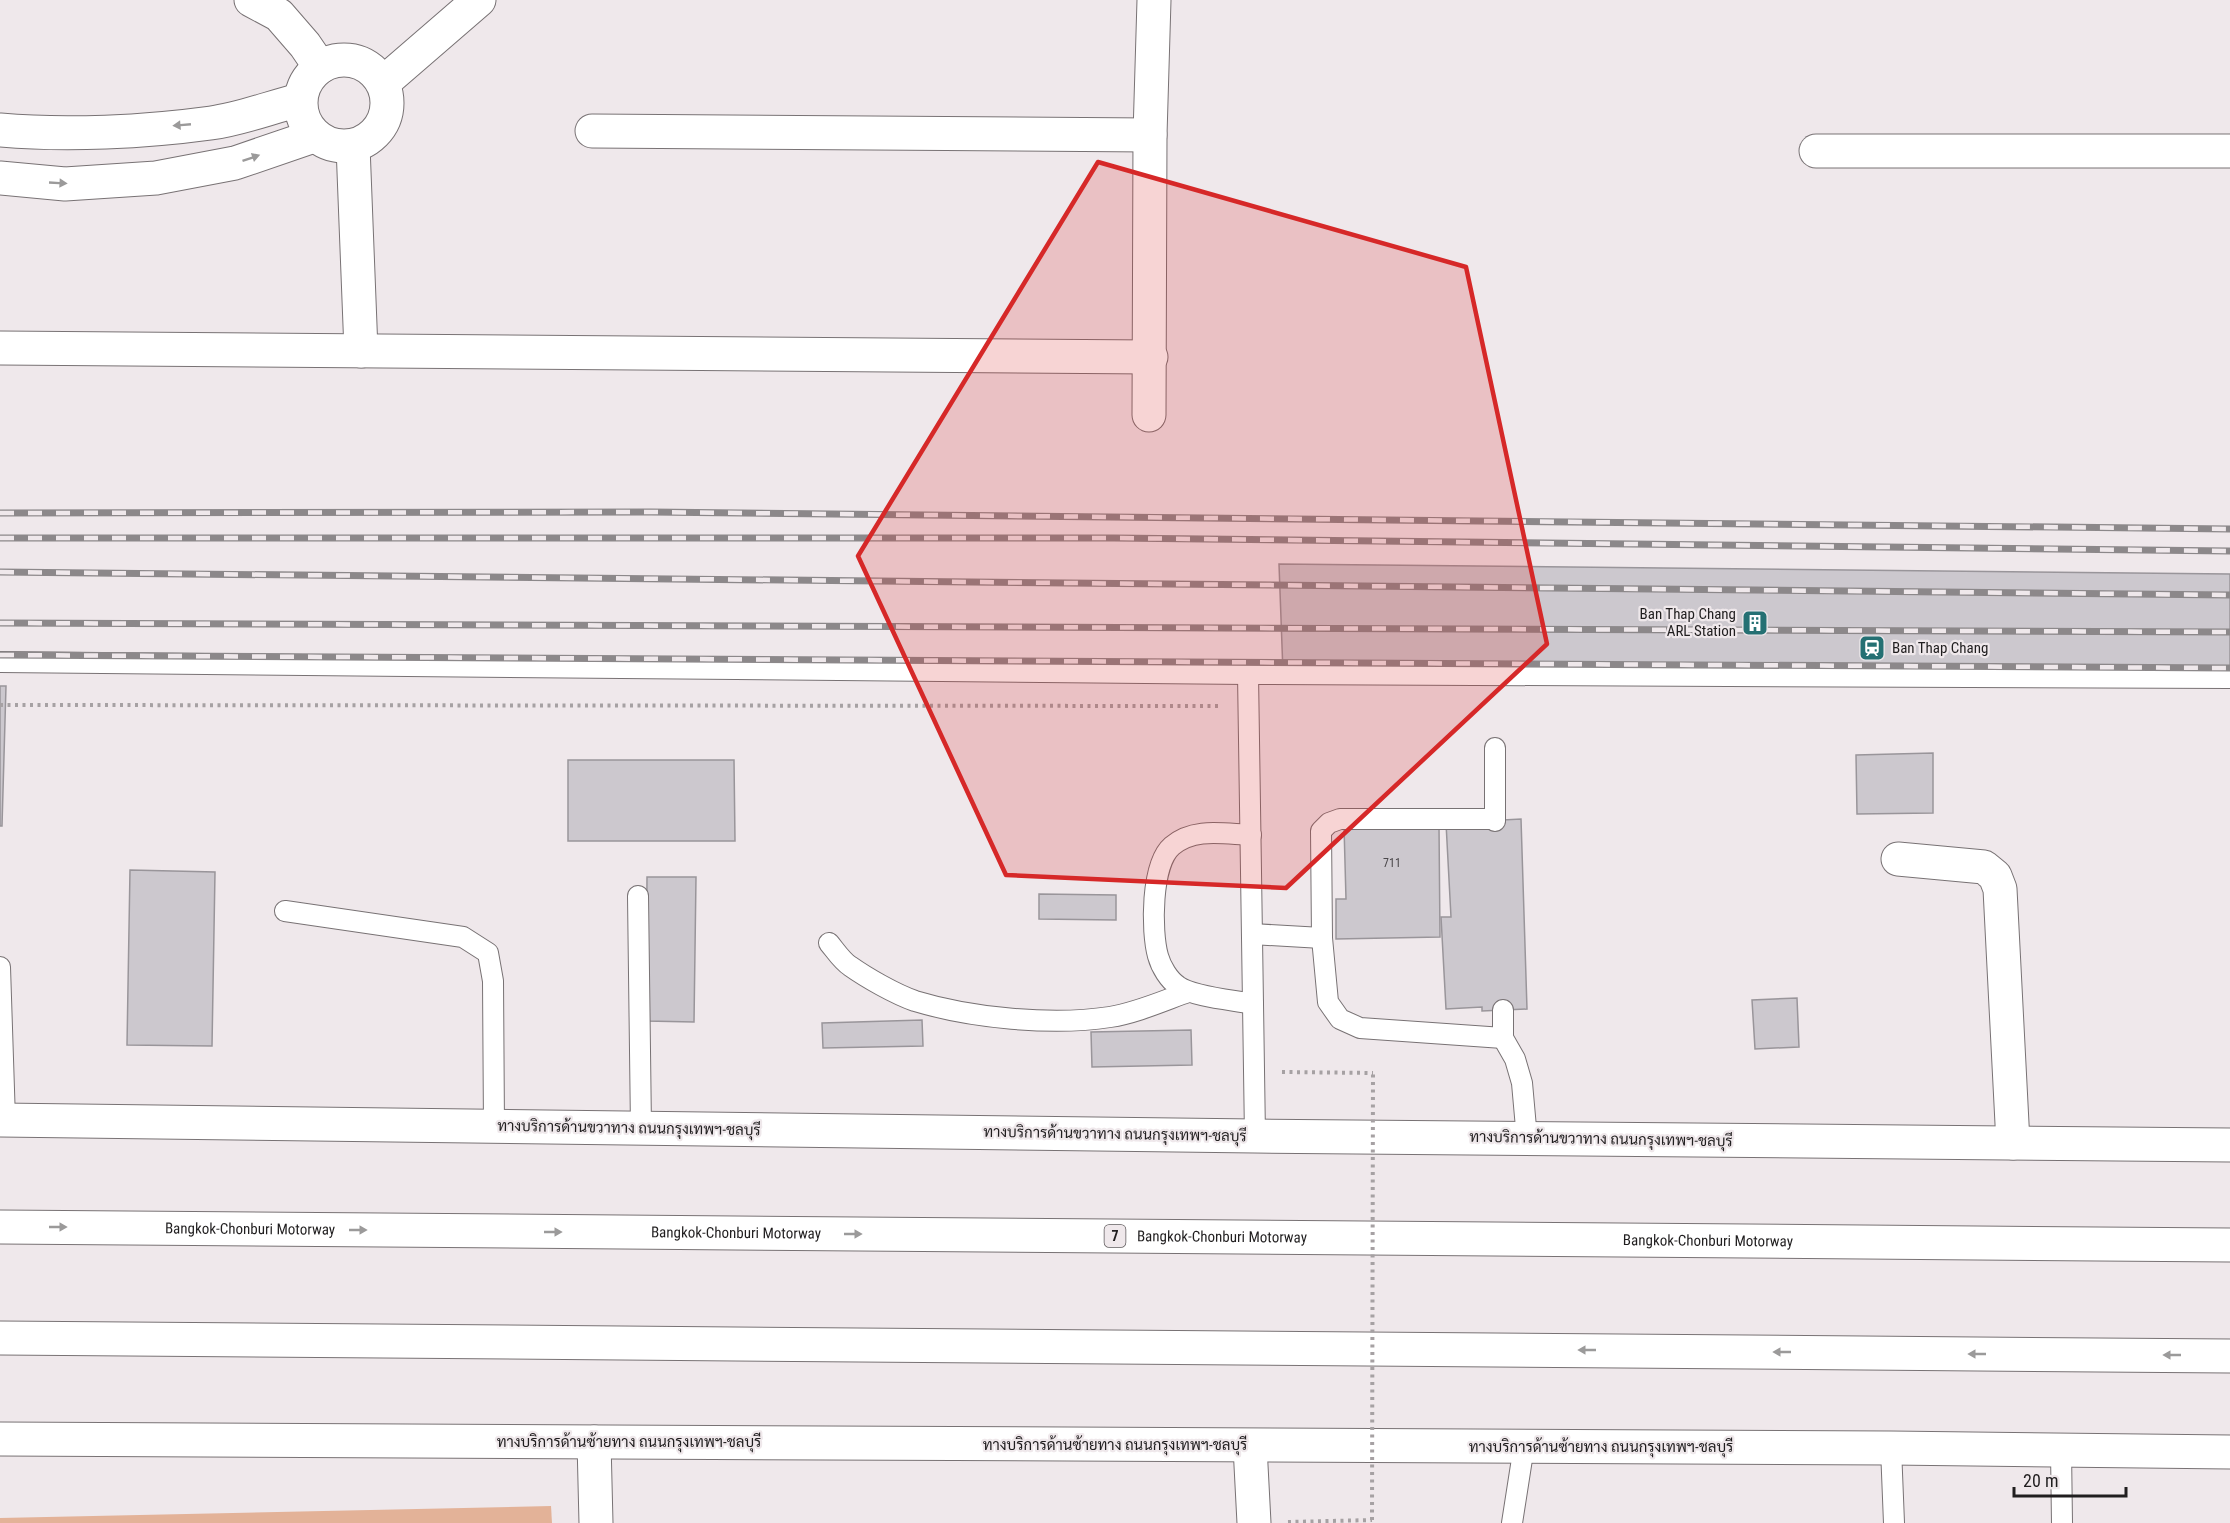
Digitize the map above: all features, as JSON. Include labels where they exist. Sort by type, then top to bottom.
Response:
[{"type":"main road","points":[[251,0],[279,15],[305,45],[320,67]]},
{"type":"main road","points":[[383,83],[479,0]]},
{"type":"main road","points":[[1149,415],[1150,135],[1154,0]]},
{"type":"main road","points":[[343,60],[366,66],[383,83],[387,109],[376,133],[353,146],[333,146],[314,136],[303,119],[300,100],[306,81],[320,67],[343,60]]},
{"type":"main road","points":[[0,130],[41,134],[213,123],[300,100]]},
{"type":"main road","points":[[592,131],[1150,135]]},
{"type":"main road","points":[[0,178],[66,184],[156,178],[235,163],[314,136]]},
{"type":"main road","points":[[353,146],[361,351]]},
{"type":"main road","points":[[1816,151],[2230,151]]},
{"type":"main road","points":[[0,348],[1151,357]]},
{"type":"main road","points":[[1898,859],[1984,867],[1995,876],[1998,882],[2013,1143]]},
{"type":"main road","name":"ทางบริการด้านขวาทาง ถนนกรุงเทพฯ-ชลบุรี","points":[[3,1120],[1255,1136],[2230,1145]]},
{"type":"main road","name":"Bangkok-Chonburi Motorway","points":[[0,1227],[2230,1245]]},
{"type":"main road","points":[[0,1338],[2230,1356]]},
{"type":"main road","name":"ทางบริการด้านซ้ายทาง ถนนกรุงเทพฯ-ชลบุรี","points":[[0,1439],[1891,1448],[2230,1452]]},
{"type":"main road","points":[[594,1442],[596,1523]]},
{"type":"main road","points":[[1250,1446],[1254,1523]]},
{"type":"lane","points":[[0,662],[1248,674],[2230,678]]},
{"type":"lane","points":[[1248,674],[1255,1136]]},
{"type":"lane","points":[[1495,748],[1495,820],[1340,819],[1329,823],[1321,831],[1322,938],[1328,1002],[1340,1019],[1360,1028],[1503,1038]]},
{"type":"lane","points":[[1251,835],[1202,833],[1188,836],[1171,847],[1162,859],[1156,888],[1155,928],[1158,957],[1166,974],[1177,986],[1188,992],[1253,1004]]},
{"type":"lane","points":[[638,896],[641,1128]]},
{"type":"lane","points":[[285,911],[463,937],[488,953],[493,981],[494,1126]]},
{"type":"lane","points":[[1252,934],[1322,938]]},
{"type":"lane","points":[[829,943],[848,965],[872,979],[912,1000],[953,1011],[1025,1019],[1071,1021],[1112,1017],[1188,992]]},
{"type":"lane","points":[[0,967],[3,1120]]},
{"type":"lane","points":[[1503,1010],[1503,1038],[1515,1059],[1522,1083],[1527,1139]]},
{"type":"lane","points":[[1512,1523],[1524,1446]]},
{"type":"lane","points":[[1891,1448],[1894,1523]]},
{"type":"lane","points":[[2061,1450],[2062,1523]]},
{"type":"path","points":[[0,705],[1250,706]]},
{"type":"path","points":[[1254,1072],[1373,1073],[1372,1520],[1254,1523]]},
{"type":"highlighted area","points":[[1098,162],[1466,267],[1547,644],[1286,888],[1006,875],[858,556]]},
{"type":"shaded area","points":[[551,1506],[552,1523],[0,1523],[0,1518]]},
{"type":"building","name":"Ban Thap Chang ARL Station","points":[[1279,564],[2230,574],[2230,685],[1283,673]]},
{"type":"building","points":[[0,686],[6,686],[2,826],[0,826]]},
{"type":"building","points":[[1933,753],[1933,813],[1857,814],[1856,755]]},
{"type":"building","points":[[568,760],[734,760],[735,841],[568,841]]},
{"type":"building","points":[[1521,819],[1527,1009],[1482,1011],[1482,1007],[1446,1009],[1441,917],[1451,917],[1446,823]]},
{"type":"building","points":[[1344,826],[1439,826],[1440,937],[1336,939],[1336,899],[1346,899]]},
{"type":"building","points":[[130,870],[215,872],[212,1046],[127,1045]]},
{"type":"building","points":[[647,877],[696,877],[694,1022],[646,1021]]},
{"type":"building","points":[[1039,894],[1116,895],[1116,920],[1039,919]]},
{"type":"building","points":[[1797,998],[1799,1047],[1755,1049],[1752,1000]]},
{"type":"building","points":[[922,1020],[923,1046],[823,1048],[822,1023]]},
{"type":"building","points":[[1191,1030],[1192,1065],[1092,1067],[1091,1032]]},
{"type":"railway","points":[[0,513],[651,512],[2230,529]]},
{"type":"railway","points":[[0,538],[1114,538],[2230,551]]},
{"type":"railway","points":[[0,572],[2230,595]]},
{"type":"railway","points":[[0,623],[2230,632]]},
{"type":"railway","points":[[0,655],[2230,668]]},
{"type":"place","name":"Ban Thap Chang ARL Station","points":[[1755,623]]},
{"type":"place","name":"Ban Thap Chang","points":[[1872,648]]}]
